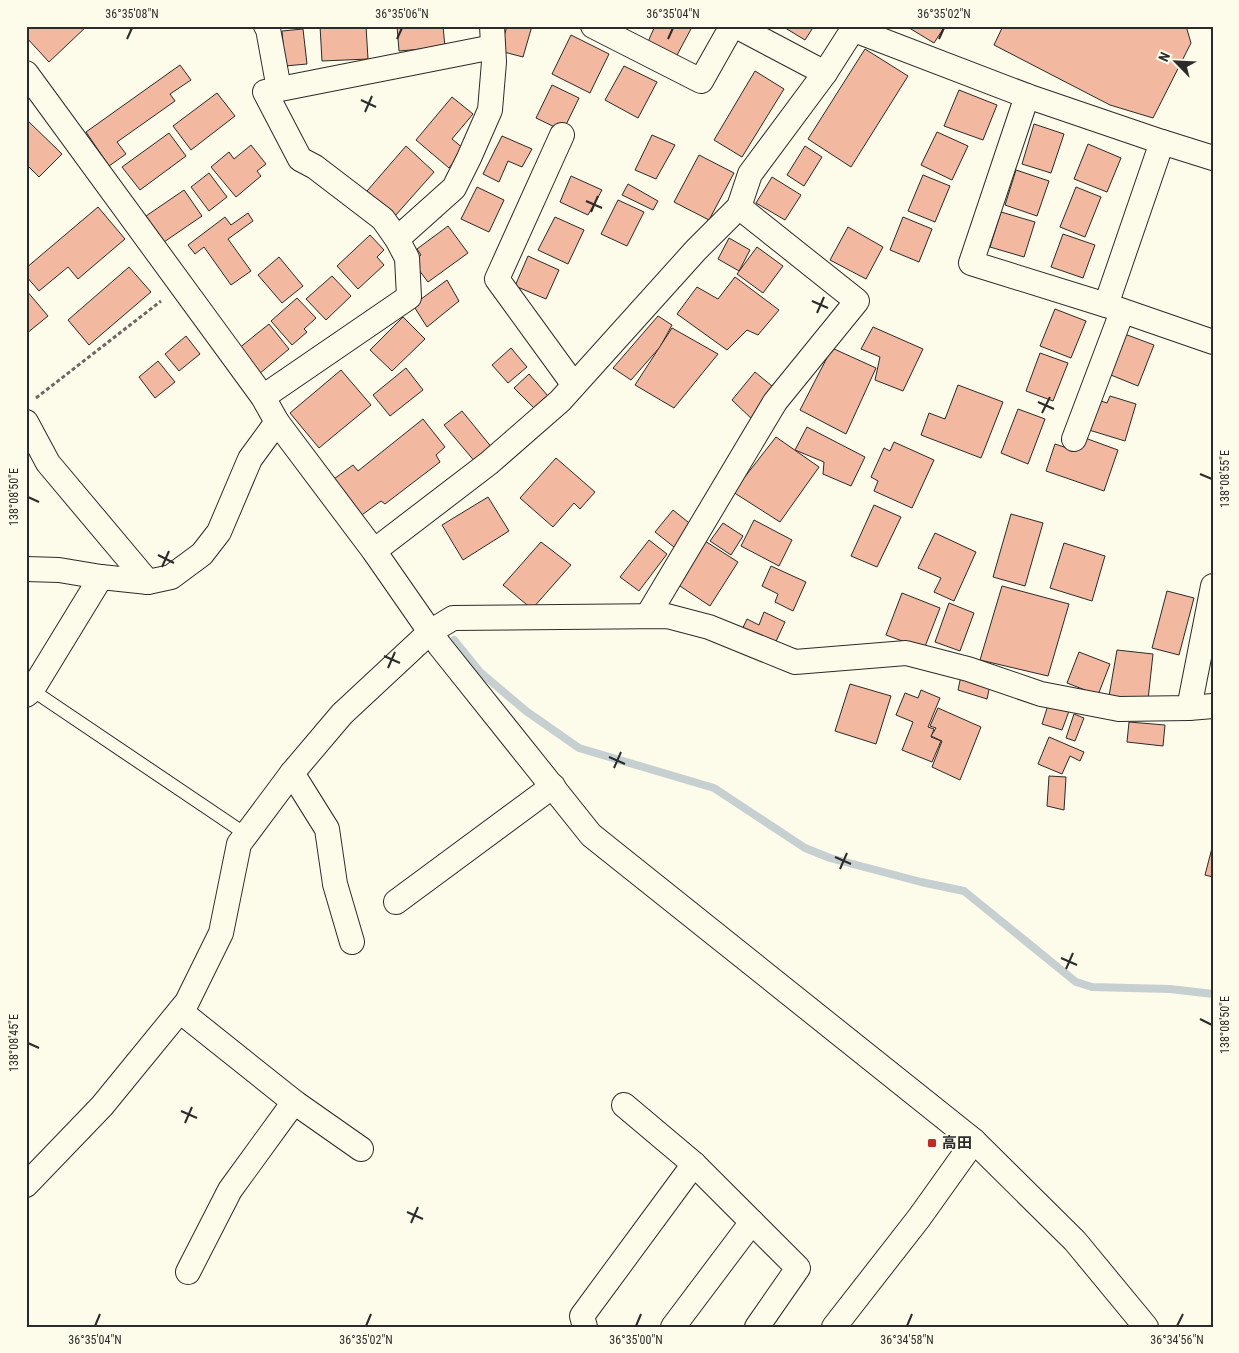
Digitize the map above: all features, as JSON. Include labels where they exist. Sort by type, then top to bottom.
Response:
[{"type":"street","points":[[266,26],[278,89]]},
{"type":"street","points":[[593,26],[701,81],[732,26]]},
{"type":"street","points":[[736,26],[824,73]]},
{"type":"street","points":[[374,551],[489,463],[560,401],[696,250],[740,207],[750,174],[824,73],[854,28],[1027,96],[1213,158]]},
{"type":"street","points":[[263,396],[409,297],[407,258],[383,219],[315,167],[300,159],[265,92],[492,37],[494,62],[490,110],[469,158],[454,188],[397,239]]},
{"type":"street","points":[[26,73],[263,396],[277,422],[374,551],[430,632],[592,835],[974,1141],[1075,1241],[1146,1327]]},
{"type":"street","points":[[1027,96],[970,263],[1213,342]]},
{"type":"street","points":[[562,135],[498,279],[574,385]]},
{"type":"street","points":[[1074,438],[1114,309],[1162,142]]},
{"type":"street","points":[[648,615],[775,402],[857,301],[740,207]]},
{"type":"street","points":[[26,422],[48,463],[148,582]]},
{"type":"street","points":[[26,569],[59,570],[148,582],[171,577],[202,554],[219,532],[250,459],[277,422]]},
{"type":"street","points":[[29,693],[101,577]]},
{"type":"street","points":[[1189,708],[1213,586]]},
{"type":"street","points":[[26,1186],[102,1106],[187,1002],[221,933],[239,844],[292,773],[342,714],[430,632],[453,618],[667,616],[709,627],[795,662],[906,652],[968,669],[1042,694],[1118,709],[1213,706]]},
{"type":"street","points":[[292,773],[327,829],[335,884],[352,942]]},
{"type":"street","points":[[396,902],[553,786]]},
{"type":"street","points":[[180,1011],[294,1102],[361,1149]]},
{"type":"street","points":[[188,1272],[230,1190],[294,1102]]},
{"type":"street","points":[[624,1105],[694,1164],[798,1268],[757,1327]]},
{"type":"street","points":[[834,1327],[919,1218],[974,1141]]},
{"type":"street","points":[[585,1327],[582,1316],[694,1164]]},
{"type":"street","points":[[673,1327],[752,1222]]},
{"type":"lane","points":[[29,693],[246,835]]},
{"type":"path","points":[[34,400],[181,285]]},
{"type":"building","points":[[26,26],[87,26],[49,62],[26,37]]},
{"type":"building","points":[[320,26],[366,26],[368,59],[322,61]]},
{"type":"building","points":[[397,26],[443,26],[445,47],[399,51]]},
{"type":"building","points":[[507,26],[532,26],[523,57],[500,51]]},
{"type":"building","points":[[655,26],[692,27],[676,57],[647,44]]},
{"type":"building","points":[[782,26],[814,26],[805,40]]},
{"type":"building","points":[[906,26],[945,26],[934,43]]},
{"type":"building","points":[[1003,26],[1186,26],[1191,43],[1153,118],[1110,105],[994,45]]},
{"type":"building","points":[[303,29],[307,64],[285,66],[282,31]]},
{"type":"building","points":[[571,35],[609,54],[590,93],[552,74]]},
{"type":"building","points":[[865,49],[908,76],[851,167],[808,139]]},
{"type":"building","points":[[180,65],[191,80],[170,94],[175,101],[117,142],[126,154],[109,166],[86,132]]},
{"type":"building","points":[[624,66],[657,82],[638,118],[605,100]]},
{"type":"building","points":[[755,71],[784,89],[742,157],[714,140]]},
{"type":"building","points":[[552,85],[579,98],[563,131],[536,118]]},
{"type":"building","points":[[959,90],[997,105],[983,140],[944,126]]},
{"type":"building","points":[[217,93],[235,116],[191,150],[173,126]]},
{"type":"building","points":[[452,97],[473,114],[452,139],[464,149],[449,168],[416,140]]},
{"type":"building","points":[[26,119],[62,154],[39,177],[26,164]]},
{"type":"building","points":[[1034,124],[1064,134],[1051,173],[1022,164]]},
{"type":"building","points":[[937,132],[968,146],[952,180],[921,165]]},
{"type":"building","points":[[169,133],[186,156],[140,190],[122,167]]},
{"type":"building","points":[[652,135],[675,145],[656,179],[635,170]]},
{"type":"building","points":[[502,136],[532,149],[522,167],[508,161],[499,182],[483,174]]},
{"type":"building","points":[[1088,144],[1121,158],[1107,192],[1074,179]]},
{"type":"building","points":[[251,145],[266,164],[257,171],[261,176],[236,197],[211,167],[229,152],[234,159]]},
{"type":"building","points":[[406,146],[434,172],[395,216],[367,191]]},
{"type":"building","points":[[805,146],[822,157],[804,186],[787,175]]},
{"type":"building","points":[[699,155],[734,173],[709,220],[674,202]]},
{"type":"building","points":[[1016,170],[1049,181],[1037,216],[1005,205]]},
{"type":"building","points":[[209,173],[227,197],[209,211],[191,187]]},
{"type":"building","points":[[923,175],[950,186],[935,222],[908,211]]},
{"type":"building","points":[[571,176],[602,190],[588,215],[560,202]]},
{"type":"building","points":[[772,177],[801,195],[785,220],[756,203]]},
{"type":"building","points":[[628,184],[658,201],[653,210],[622,195]]},
{"type":"building","points":[[477,187],[504,200],[489,232],[461,219]]},
{"type":"building","points":[[1076,187],[1101,197],[1085,237],[1060,227]]},
{"type":"building","points":[[184,190],[202,216],[164,242],[146,216]]},
{"type":"building","points":[[618,200],[644,212],[627,246],[601,234]]},
{"type":"building","points":[[98,207],[125,239],[78,279],[68,267],[39,291],[26,276],[26,268]]},
{"type":"building","points":[[1001,212],[1035,222],[1024,257],[990,247]]},
{"type":"building","points":[[248,213],[253,221],[228,239],[251,271],[231,285],[204,247],[195,254],[188,245],[225,217],[231,225]]},
{"type":"building","points":[[555,217],[584,230],[568,264],[538,250]]},
{"type":"building","points":[[903,217],[932,229],[919,262],[890,250]]},
{"type":"building","points":[[448,226],[468,253],[428,282],[412,261],[421,255],[417,249]]},
{"type":"building","points":[[848,227],[883,247],[866,279],[830,260]]},
{"type":"building","points":[[1063,234],[1095,245],[1083,278],[1051,267]]},
{"type":"building","points":[[370,235],[384,250],[377,257],[384,265],[358,289],[337,266]]},
{"type":"building","points":[[729,238],[750,250],[739,271],[718,259]]},
{"type":"building","points":[[757,247],[783,266],[763,293],[737,274]]},
{"type":"building","points":[[528,256],[559,270],[546,299],[515,286]]},
{"type":"building","points":[[279,257],[303,286],[282,303],[258,275]]},
{"type":"building","points":[[129,267],[151,292],[89,345],[68,320]]},
{"type":"building","points":[[332,276],[351,296],[326,320],[306,299]]},
{"type":"building","points":[[735,277],[779,310],[758,335],[747,330],[727,350],[677,314],[697,287],[718,299]]},
{"type":"building","points":[[447,280],[459,301],[427,327],[413,305]]},
{"type":"building","points":[[26,290],[48,316],[26,334]]},
{"type":"building","points":[[297,298],[316,318],[304,329],[307,332],[292,345],[271,321]]},
{"type":"building","points":[[1055,309],[1086,321],[1071,358],[1040,346]]},
{"type":"building","points":[[658,316],[672,325],[660,347],[631,380],[613,368]]},
{"type":"building","points":[[403,317],[425,339],[392,371],[370,350]]},
{"type":"building","points":[[269,324],[289,349],[259,374],[238,349]]},
{"type":"building","points":[[873,327],[923,349],[903,391],[875,380],[880,357],[861,349]]},
{"type":"building","points":[[672,328],[718,354],[674,408],[635,385]]},
{"type":"building","points":[[1122,333],[1154,345],[1138,386],[1106,373]]},
{"type":"building","points":[[186,336],[200,354],[179,371],[165,354]]},
{"type":"building","points":[[511,348],[527,367],[508,383],[492,365]]},
{"type":"building","points":[[832,348],[876,368],[846,434],[800,410]]},
{"type":"building","points":[[1040,353],[1068,363],[1053,401],[1026,391]]},
{"type":"building","points":[[158,361],[175,382],[155,398],[139,377]]},
{"type":"building","points":[[406,368],[423,390],[390,416],[373,395]]},
{"type":"building","points":[[341,370],[371,405],[319,448],[290,413]]},
{"type":"building","points":[[755,372],[778,391],[755,422],[732,400]]},
{"type":"building","points":[[529,374],[548,396],[535,409],[514,388]]},
{"type":"building","points":[[958,385],[1003,402],[981,458],[921,435],[929,413],[945,419]]},
{"type":"building","points":[[1110,396],[1136,404],[1125,441],[1089,430],[1098,400],[1107,403]]},
{"type":"building","points":[[1018,409],[1045,419],[1028,464],[1001,453]]},
{"type":"building","points":[[462,411],[493,449],[476,463],[444,425]]},
{"type":"building","points":[[423,419],[445,447],[436,455],[440,462],[385,504],[381,501],[359,517],[334,479],[353,465],[358,471]]},
{"type":"building","points":[[807,427],[865,457],[851,486],[823,474],[824,462],[795,450]]},
{"type":"building","points":[[776,437],[819,467],[780,522],[733,492]]},
{"type":"building","points":[[1085,438],[1118,450],[1104,491],[1046,471],[1055,444],[1067,448],[1069,442]]},
{"type":"building","points":[[894,442],[934,460],[912,508],[874,491],[878,481],[871,477],[884,448],[890,451]]},
{"type":"building","points":[[556,458],[595,492],[580,509],[574,503],[553,527],[520,498]]},
{"type":"building","points":[[488,497],[509,531],[463,560],[442,525]]},
{"type":"building","points":[[874,505],[901,517],[877,567],[851,556]]},
{"type":"building","points":[[673,510],[693,526],[674,547],[655,532]]},
{"type":"building","points":[[1011,514],[1043,523],[1025,586],[993,577]]},
{"type":"building","points":[[754,520],[792,540],[779,566],[741,546]]},
{"type":"building","points":[[723,523],[743,536],[731,555],[710,541]]},
{"type":"building","points":[[935,533],[976,552],[954,601],[934,592],[941,578],[918,568]]},
{"type":"building","points":[[649,540],[667,554],[639,591],[620,577]]},
{"type":"building","points":[[705,541],[738,562],[710,606],[677,584]]},
{"type":"building","points":[[541,542],[571,565],[532,609],[503,585]]},
{"type":"building","points":[[1064,543],[1105,556],[1092,601],[1050,588]]},
{"type":"building","points":[[771,566],[806,582],[793,611],[775,602],[778,594],[762,586]]},
{"type":"building","points":[[1002,586],[1069,604],[1048,676],[980,660]]},
{"type":"building","points":[[1167,591],[1194,598],[1179,655],[1152,648]]},
{"type":"building","points":[[902,593],[940,608],[924,649],[886,635]]},
{"type":"building","points":[[949,603],[974,613],[960,651],[935,642]]},
{"type":"building","points":[[764,612],[785,622],[772,650],[739,636],[747,619],[759,625]]},
{"type":"building","points":[[1117,650],[1153,654],[1148,700],[1109,696]]},
{"type":"building","points":[[1079,652],[1110,664],[1098,695],[1067,683]]},
{"type":"building","points":[[961,676],[990,685],[987,699],[958,690]]},
{"type":"building","points":[[850,684],[891,696],[876,744],[835,731]]},
{"type":"building","points":[[921,690],[940,698],[928,727],[934,729],[931,737],[941,741],[932,762],[902,750],[913,722],[896,715],[905,693],[918,698]]},
{"type":"building","points":[[1048,705],[1069,711],[1062,730],[1042,724]]},
{"type":"building","points":[[938,708],[981,727],[960,780],[932,767],[942,741],[931,736],[936,728],[930,726]]},
{"type":"building","points":[[1074,714],[1084,718],[1075,741],[1066,738]]},
{"type":"building","points":[[1129,722],[1165,725],[1163,746],[1127,742]]},
{"type":"building","points":[[1049,737],[1084,752],[1080,761],[1070,756],[1062,774],[1038,764]]},
{"type":"building","points":[[1049,776],[1066,777],[1064,810],[1047,806]]},
{"type":"building","points":[[1213,844],[1213,877],[1205,875]]},
{"type":"waterway","points":[[454,640],[480,672],[526,711],[579,748],[714,788],[805,848],[830,858],[921,882],[964,891],[1076,982],[1092,987],[1170,989],[1213,994]]},
{"type":"place","name":"高田","points":[[932,1143]]}]
